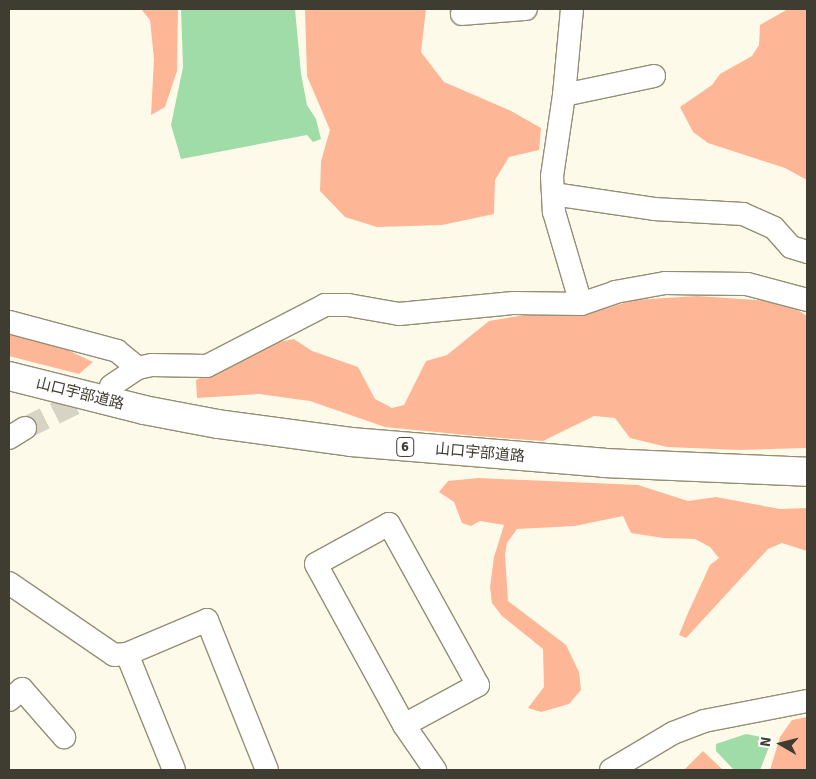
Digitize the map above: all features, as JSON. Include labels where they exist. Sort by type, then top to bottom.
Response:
[{"type":"main road","name":"山口宇部道路","points":[[9,376],[144,410],[218,424],[351,442],[604,463],[807,472]]},
{"type":"street","points":[[462,14],[526,9]]},
{"type":"street","points":[[572,9],[564,95],[552,176],[554,212],[581,304]]},
{"type":"street","points":[[564,95],[654,76]]},
{"type":"street","points":[[553,194],[654,209],[742,214],[774,228],[791,247],[807,252]]},
{"type":"street","points":[[111,386],[138,368],[152,365],[207,366],[325,305],[348,305],[399,314],[514,302],[581,304],[615,292],[665,283],[747,284],[807,300]]},
{"type":"street","points":[[9,322],[117,351],[138,368]]},
{"type":"street","points":[[404,725],[478,685],[390,524],[316,564],[404,725],[435,770]]},
{"type":"street","points":[[9,583],[114,655],[127,654],[207,620],[268,770]]},
{"type":"street","points":[[127,654],[174,770]]},
{"type":"street","points":[[9,700],[22,689],[64,737]]},
{"type":"street","points":[[611,770],[673,733],[704,721],[807,701]]},
{"type":"shaded area","points":[[141,9],[178,9],[177,71],[165,107],[151,115],[154,59],[150,20]]},
{"type":"shaded area","points":[[181,9],[295,9],[301,74],[307,105],[316,119],[321,139],[313,142],[307,135],[181,159],[171,125],[183,67]]},
{"type":"shaded area","points":[[305,9],[426,9],[421,52],[444,82],[511,111],[541,128],[539,150],[509,157],[495,180],[494,214],[442,225],[377,227],[345,217],[320,191],[321,161],[330,130],[307,76]]},
{"type":"shaded area","points":[[788,9],[807,9],[807,180],[785,168],[708,143],[693,132],[680,107],[712,85],[720,74],[752,56],[759,45],[760,25]]},
{"type":"shaded area","points":[[697,296],[785,302],[807,316],[807,448],[739,450],[667,447],[630,438],[615,418],[594,416],[543,441],[476,436],[385,427],[310,401],[259,394],[197,398],[196,380],[268,344],[294,339],[312,351],[358,367],[375,399],[392,408],[404,405],[426,361],[447,355],[489,321],[525,315],[570,315],[597,311],[634,300]]},
{"type":"shaded area","points":[[9,333],[53,343],[93,362],[79,374],[9,356]]},
{"type":"shaded area","points":[[478,478],[638,485],[688,501],[716,497],[780,509],[807,508],[807,551],[782,543],[768,549],[686,638],[679,635],[688,613],[710,565],[719,558],[710,547],[695,539],[663,538],[631,533],[623,516],[575,526],[517,529],[507,543],[505,554],[508,601],[566,645],[579,672],[581,690],[569,704],[541,712],[528,708],[544,687],[543,649],[502,616],[492,603],[490,587],[494,557],[504,525],[480,521],[471,526],[462,523],[454,502],[439,492],[448,481]]},
{"type":"shaded area","points":[[807,717],[807,770],[770,770],[780,737],[792,720]]},
{"type":"shaded area","points":[[746,734],[766,738],[769,747],[760,770],[734,770],[716,751],[716,744]]},
{"type":"shaded area","points":[[703,751],[723,770],[684,770]]},
{"type":"tunnel","points":[[25,428],[97,393]]}]
